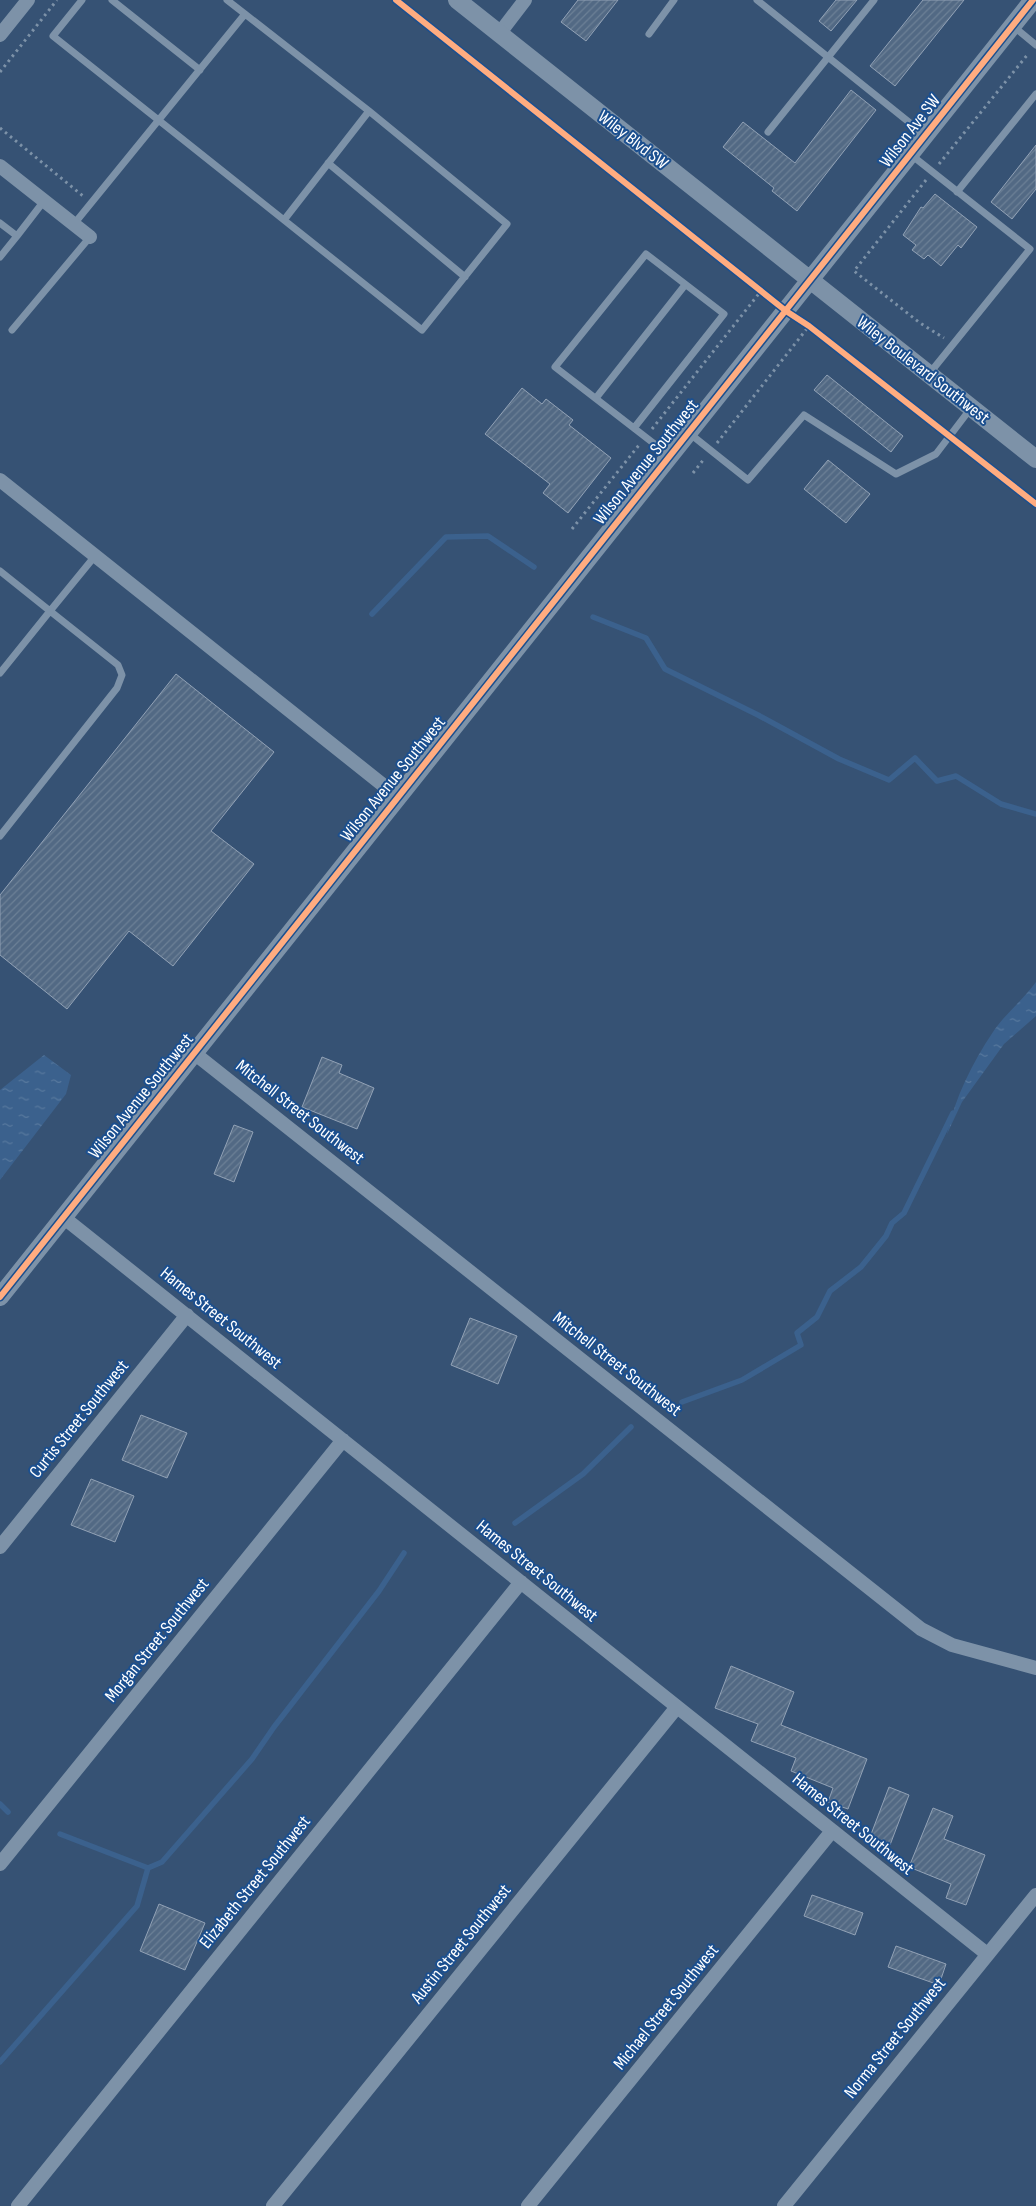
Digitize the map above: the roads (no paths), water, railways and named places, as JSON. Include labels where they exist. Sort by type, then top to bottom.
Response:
[{"type":"street","points":[[0,35],[28,0]]},
{"type":"street","name":"Wiley Blvd SW","points":[[456,0],[810,280]]},
{"type":"street","points":[[499,34],[525,0]]},
{"type":"street","name":"Wilson Ave SW","points":[[810,280],[1033,0]]},
{"type":"street","points":[[0,166],[90,237]]},
{"type":"street","name":"Wiley Boulevard Southwest","points":[[810,280],[1036,459]]},
{"type":"street","name":"Wilson Avenue Southwest","points":[[0,1297],[810,280]]},
{"type":"street","points":[[0,480],[398,796]]},
{"type":"street","name":"Mitchell Street Southwest","points":[[194,1053],[922,1629],[952,1646],[1036,1668]]},
{"type":"street","name":"Hames Street Southwest","points":[[63,1217],[987,1954]]},
{"type":"street","name":"Curtis Street Southwest","points":[[0,1547],[187,1315]]},
{"type":"street","name":"Morgan Street Southwest","points":[[0,1864],[343,1440]]},
{"type":"street","name":"Elizabeth Street Southwest","points":[[18,2206],[521,1582]]},
{"type":"street","name":"Austin Street Southwest","points":[[273,2206],[677,1706]]},
{"type":"street","name":"Michael Street Southwest","points":[[528,2206],[832,1831]]},
{"type":"street","name":"Norma Street Southwest","points":[[784,2206],[1036,1894]]},
{"type":"lane","points":[[82,0],[53,36],[422,330],[507,224],[369,111],[228,0]]},
{"type":"lane","points":[[112,0],[200,70]]},
{"type":"lane","points":[[648,34],[674,0]]},
{"type":"lane","points":[[757,0],[925,136]]},
{"type":"lane","points":[[768,132],[874,0]]},
{"type":"lane","points":[[74,224],[245,14]]},
{"type":"lane","points":[[1012,26],[1036,44]]},
{"type":"lane","points":[[957,192],[1036,94]]},
{"type":"lane","points":[[284,220],[369,111]]},
{"type":"lane","points":[[910,154],[1030,249],[929,374]]},
{"type":"lane","points":[[328,163],[465,277]]},
{"type":"lane","points":[[0,257],[44,201]]},
{"type":"lane","points":[[0,223],[17,236]]},
{"type":"lane","points":[[12,330],[90,237]]},
{"type":"lane","points":[[634,428],[724,314],[646,254],[555,367],[670,456]]},
{"type":"lane","points":[[596,398],[685,285]]},
{"type":"lane","points":[[689,432],[748,480],[804,414],[896,474],[936,454],[971,408]]},
{"type":"lane","points":[[0,673],[95,556]]},
{"type":"lane","points":[[0,571],[118,665],[122,676],[117,688],[0,836]]},
{"type":"water","points":[[1036,982],[1036,1016],[1004,1044],[962,1102],[947,1134],[965,1081],[985,1044],[998,1025]]},
{"type":"water","points":[[44,1055],[71,1075],[66,1094],[0,1180],[0,1090]]},
{"type":"waterway","points":[[372,614],[446,537],[488,536],[534,567]]},
{"type":"waterway","points":[[593,617],[646,638],[665,669],[758,715],[839,759],[889,780],[915,758],[937,781],[956,776],[1001,804],[1036,814]]},
{"type":"waterway","points":[[682,1402],[742,1380],[801,1345],[797,1333],[817,1317],[830,1291],[861,1267],[886,1236],[892,1223],[904,1213],[953,1113]]},
{"type":"waterway","points":[[515,1523],[583,1474],[631,1427]]},
{"type":"waterway","points":[[60,1834],[148,1868],[162,1862],[252,1759],[274,1727],[379,1591],[404,1553]]},
{"type":"waterway","points":[[0,1804],[8,1812]]},
{"type":"waterway","points":[[0,2062],[137,1906],[148,1868]]}]
